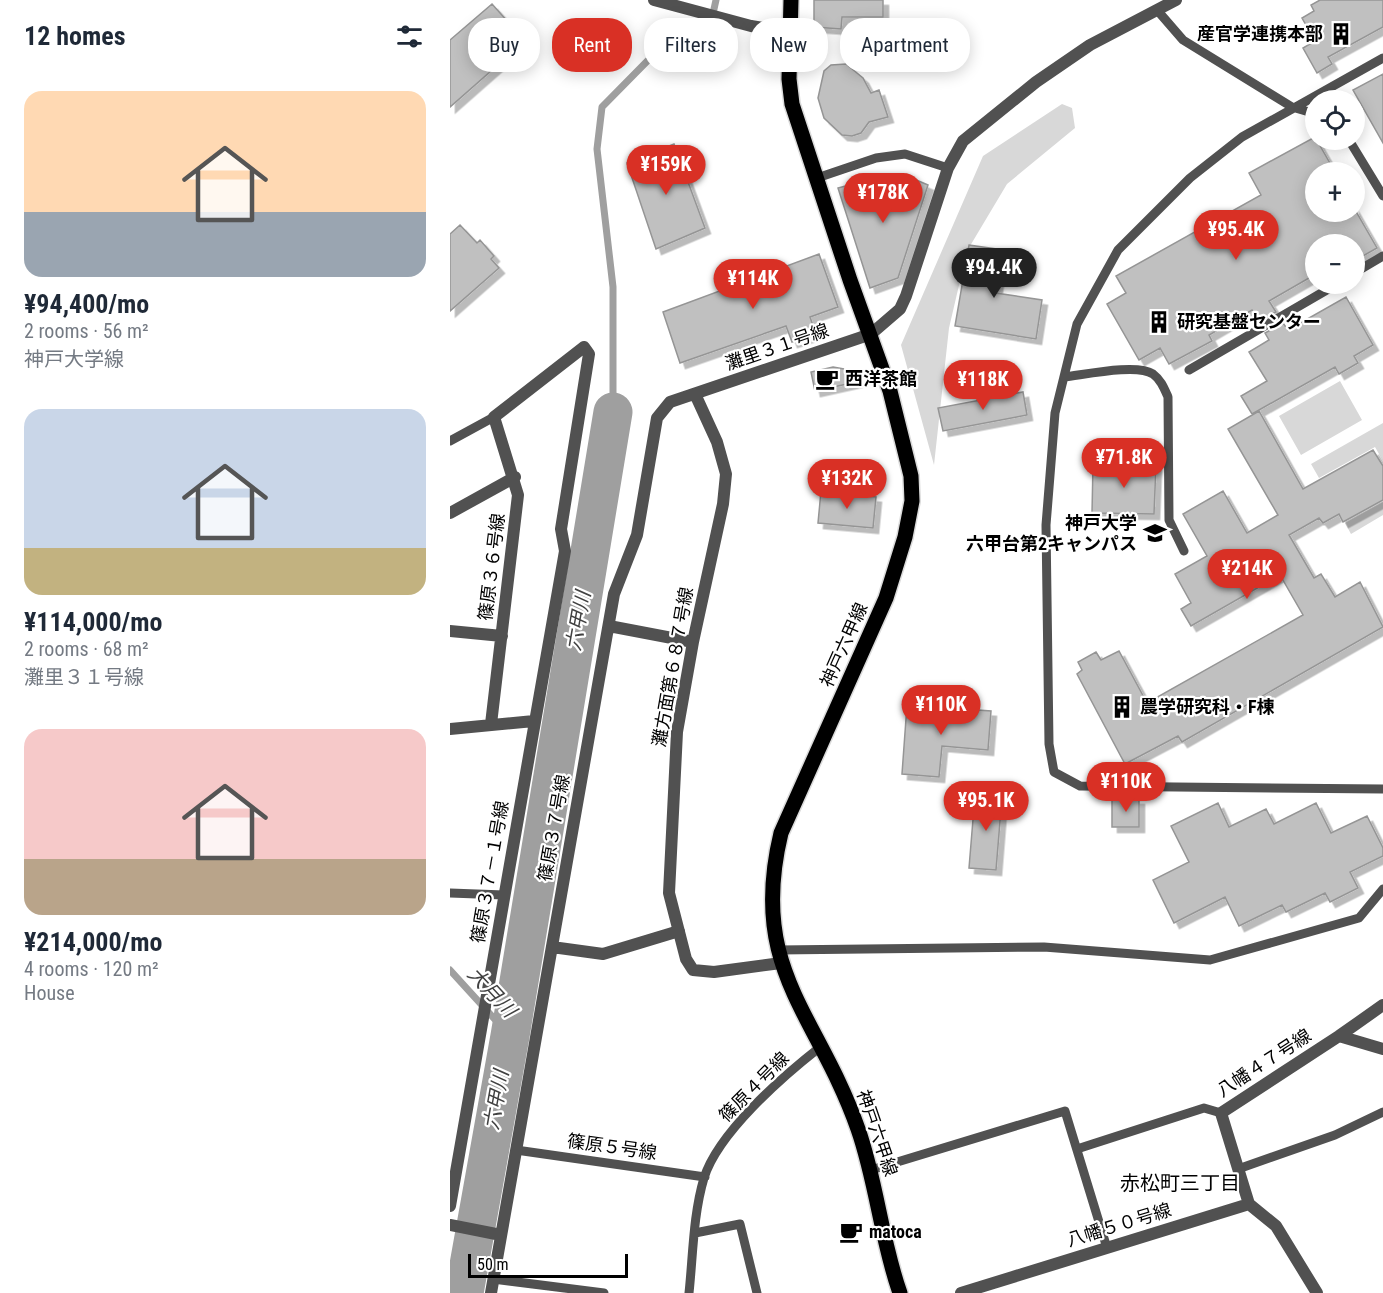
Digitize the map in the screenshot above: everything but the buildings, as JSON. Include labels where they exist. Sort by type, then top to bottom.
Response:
[{"type":"main road","name":"神戸六甲線","points":[[790,18],[791,0]]},
{"type":"main road","name":"神戸六甲線","points":[[789,72],[792,104],[850,280],[871,334],[904,439],[911,476],[912,501],[905,537],[886,598],[781,833],[772,893],[779,956],[789,987],[845,1096],[871,1170],[892,1273],[900,1293]]},
{"type":"street","points":[[654,0],[750,26]]},
{"type":"street","points":[[871,334],[900,309],[948,168],[963,141],[1036,82],[1090,45],[1176,0]]},
{"type":"street","name":"灘里３１号線","points":[[695,394],[871,334]]},
{"type":"street","name":"篠原３７－１号線","points":[[450,1206],[565,551],[561,529],[589,354],[584,347],[494,417]]},
{"type":"street","name":"篠原３７号線","points":[[491,1293],[614,594],[637,535],[657,418],[670,402],[695,394]]},
{"type":"street","name":"灘方面第６８７号線","points":[[695,394],[717,442],[726,474],[723,504],[693,642],[677,732],[669,893],[686,959],[693,970],[714,972],[779,956]]},
{"type":"street","name":"篠原３６号線","points":[[491,724],[518,495],[515,477],[494,417]]},
{"type":"street","points":[[450,513],[515,477]]},
{"type":"street","points":[[609,626],[693,642]]},
{"type":"street","points":[[450,631],[501,636]]},
{"type":"street","points":[[450,729],[534,722]]},
{"type":"street","points":[[552,947],[603,954],[679,932]]},
{"type":"street","points":[[1339,1036],[1383,1005]]},
{"type":"street","name":"八幡４７号線","points":[[1250,1204],[1221,1113],[1339,1036],[1383,1049]]},
{"type":"street","points":[[1250,1204],[1276,1226],[1317,1293]]},
{"type":"street","name":"八幡５０号線","points":[[961,1293],[1250,1204]]},
{"type":"street","points":[[450,1225],[501,1235]]},
{"type":"street","points":[[493,1279],[500,1293]]},
{"type":"lane","points":[[1157,10],[1183,40],[1292,106],[1305,110]]},
{"type":"lane","points":[[1383,58],[1331,88],[1292,106],[1242,137],[1190,178],[1118,250],[1077,324],[1055,413],[1047,525],[1049,744],[1054,772],[1080,786],[1383,789]]},
{"type":"lane","points":[[1355,150],[1383,196]]},
{"type":"lane","points":[[817,178],[876,158],[906,154],[948,168]]},
{"type":"lane","points":[[1365,267],[1383,256]]},
{"type":"lane","points":[[1189,370],[1320,294]]},
{"type":"lane","points":[[1064,377],[1124,370],[1151,372],[1162,383],[1167,398],[1168,520],[1184,551]]},
{"type":"lane","points":[[450,441],[494,417]]},
{"type":"lane","points":[[779,956],[1044,947],[1210,960],[1359,918],[1383,890]]},
{"type":"lane","points":[[450,893],[504,895]]},
{"type":"lane","name":"篠原４号線","points":[[689,1293],[695,1233],[705,1177],[734,1127],[792,1069],[819,1048]]},
{"type":"lane","points":[[1077,1149],[1204,1108],[1221,1113]]},
{"type":"lane","points":[[871,1170],[1065,1111],[1107,1248]]},
{"type":"lane","points":[[1238,1169],[1335,1135],[1383,1112]]},
{"type":"lane","name":"篠原５号線","points":[[516,1150],[705,1177]]},
{"type":"lane","points":[[695,1233],[740,1224],[757,1293]]},
{"type":"lane","points":[[493,1279],[604,1293]]},
{"type":"shaded area","points":[[1062,104],[1072,108],[1075,128],[1007,184],[967,251],[949,328],[934,465],[901,345],[983,156]]},
{"type":"shaded area","points":[[1340,381],[1362,420],[1301,455],[1279,416]]},
{"type":"shaded area","points":[[1383,423],[1383,461],[1375,447],[1319,478],[1311,464]]},
{"type":"shaded area","points":[[1383,502],[1383,515],[1351,534],[1345,523]]},
{"type":"waterway","name":"六甲川","points":[[613,412],[613,287],[597,149],[602,107],[669,39],[696,29],[712,18],[716,0]]},
{"type":"waterway","name":"六甲川","points":[[464,1293],[510,1036],[613,412]]},
{"type":"waterway","name":"大月川","points":[[450,970],[510,1036]]},
{"type":"place","name":"産官学連携本部","points":[[1341,34]]},
{"type":"place","name":"研究基盤センター","points":[[1159,322]]},
{"type":"place","name":"西洋茶館","points":[[827,379]]},
{"type":"place","name":"神戸大学 六甲台第2キャンパス","points":[[1155,533]]},
{"type":"place","name":"農学研究科・F棟","points":[[1122,707]]},
{"type":"place","name":"matoca","points":[[851,1232]]},
{"type":"district","name":"赤松町三丁目","points":[[1180,1183]]}]
